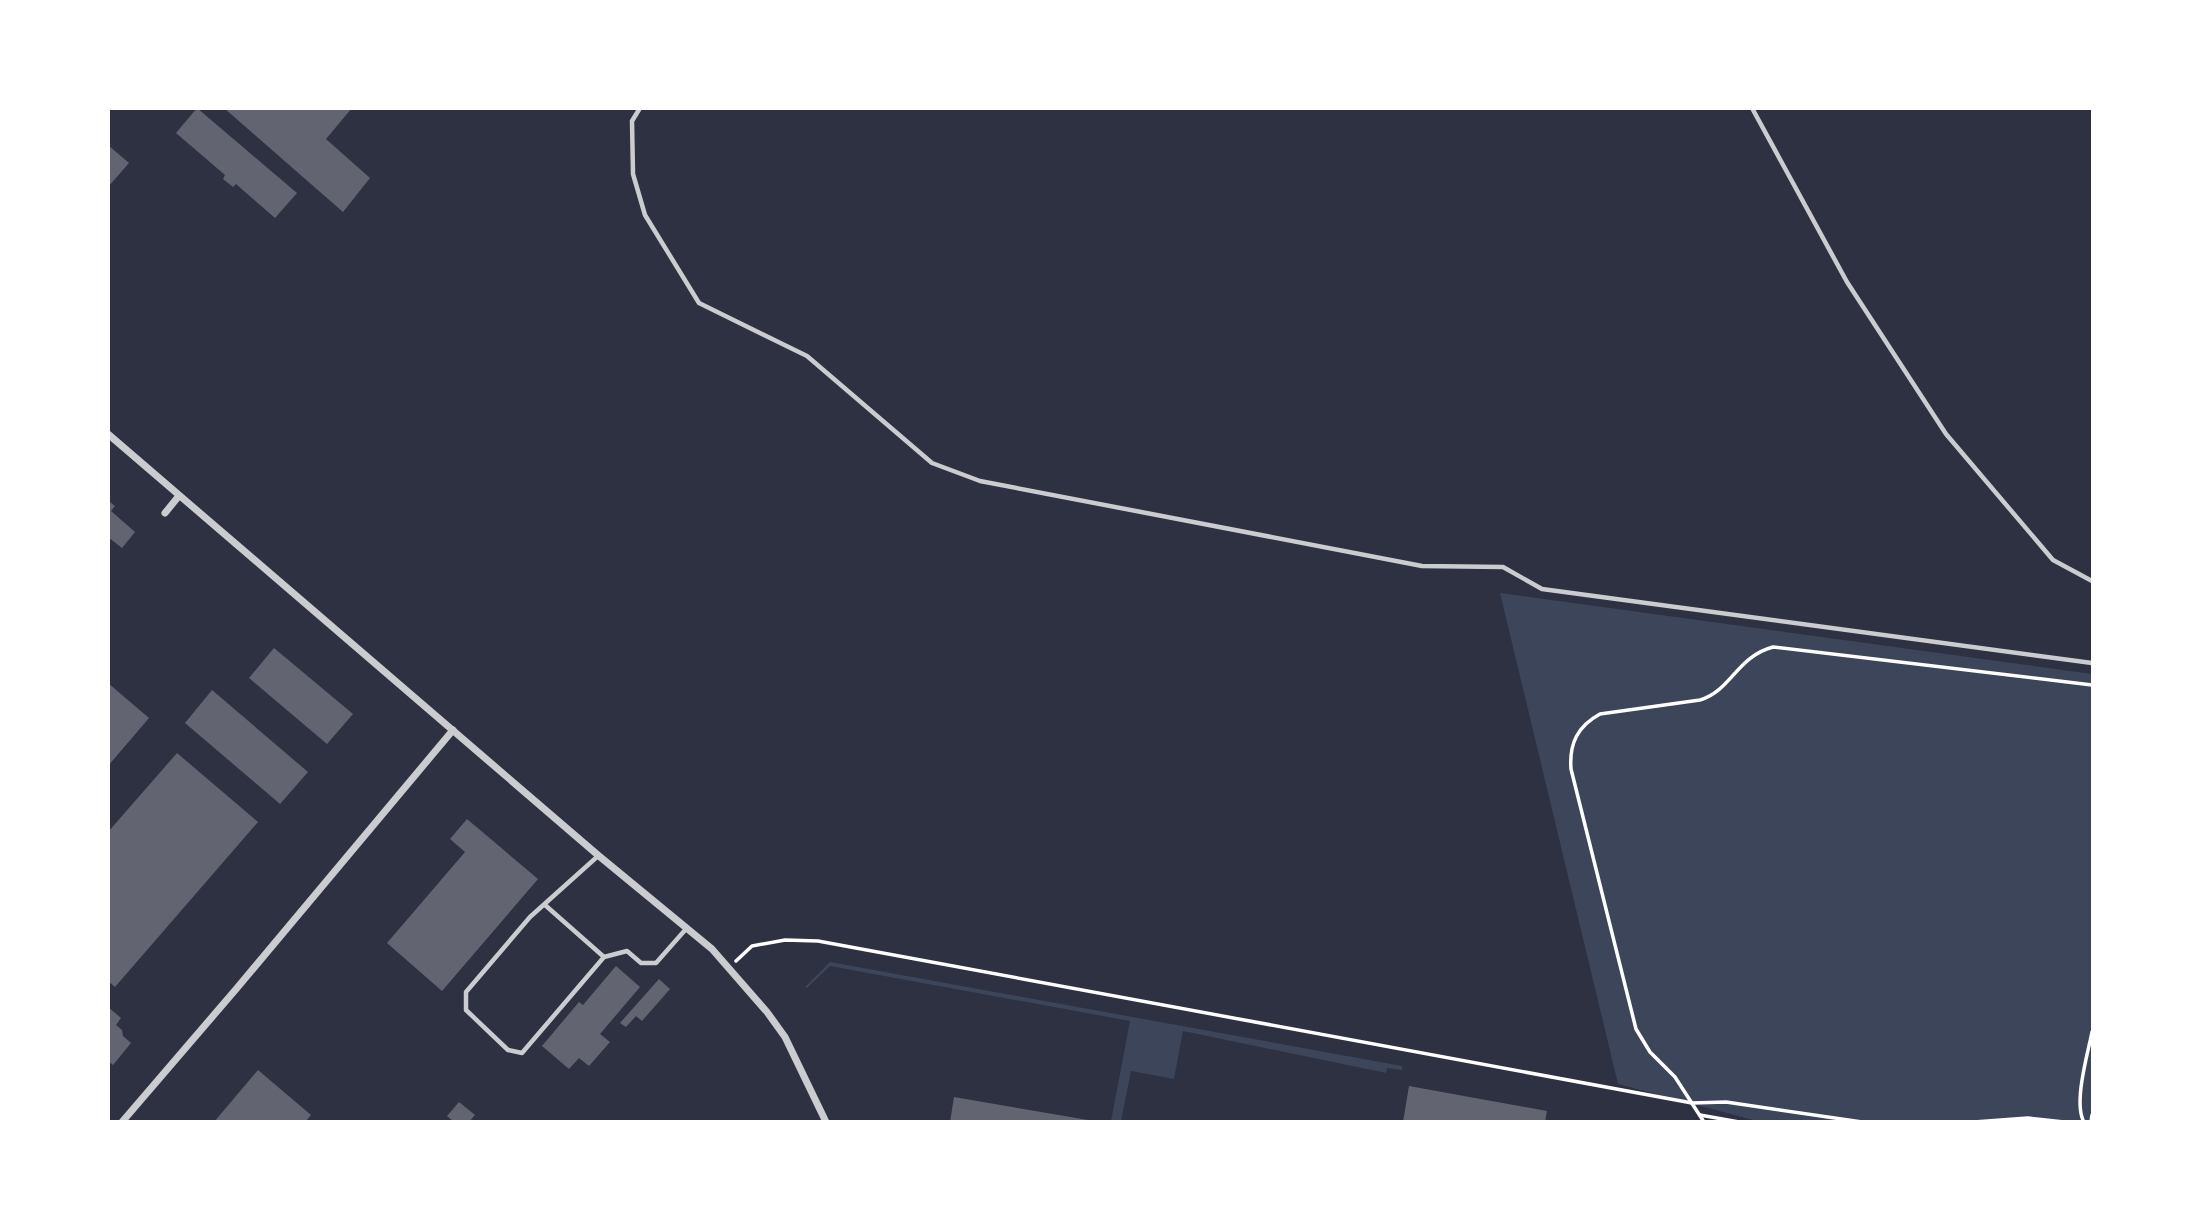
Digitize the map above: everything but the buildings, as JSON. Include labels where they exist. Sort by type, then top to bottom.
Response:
[{"type":"street","points":[[108,434],[178,497],[599,856],[687,927],[729,967],[785,1037],[826,1122]]},
{"type":"street","points":[[165,513],[178,497]]},
{"type":"street","points":[[122,1122],[453,730]]},
{"type":"lane","points":[[640,108],[632,121],[633,174],[645,215],[699,303],[807,356],[932,463],[980,481],[1422,566],[1503,567],[1542,589],[2092,663]]},
{"type":"lane","points":[[1752,108],[1847,282],[1946,434],[2053,560],[2092,581]]},
{"type":"lane","points":[[599,856],[530,917],[466,992],[466,1010],[508,1050],[522,1053],[604,957],[627,951],[641,963],[656,963],[687,927]]},
{"type":"lane","points":[[545,905],[604,957]]},
{"type":"path","points":[[1704,1122],[1675,1077],[1644,1045],[1636,1029],[1571,769],[1572,745],[1576,734],[1588,720],[1600,715],[1700,701],[1712,696],[1745,660],[1773,647],[2092,685]]},
{"type":"path","points":[[729,967],[752,946],[785,940],[818,942],[1692,1103],[1726,1102],[1862,1122]]},
{"type":"path","points":[[2084,1122],[2081,1116],[2082,1087],[2092,1032]]},
{"type":"path","points":[[1699,1115],[1739,1122]]},
{"type":"path","points":[[2091,1122],[2092,1115]]},
{"type":"path","points":[[1974,1122],[2028,1118],[2064,1122]]},
{"type":"shaded area","points":[[1500,593],[2092,674],[2092,1121],[1757,1121],[1618,1084]]},
{"type":"shaded area","points":[[830,962],[1402,1066],[1402,1070],[1387,1068],[1386,1073],[1183,1031],[1174,1079],[1131,1071],[1121,1121],[1111,1121],[1130,1021],[830,966],[805,987]]}]
